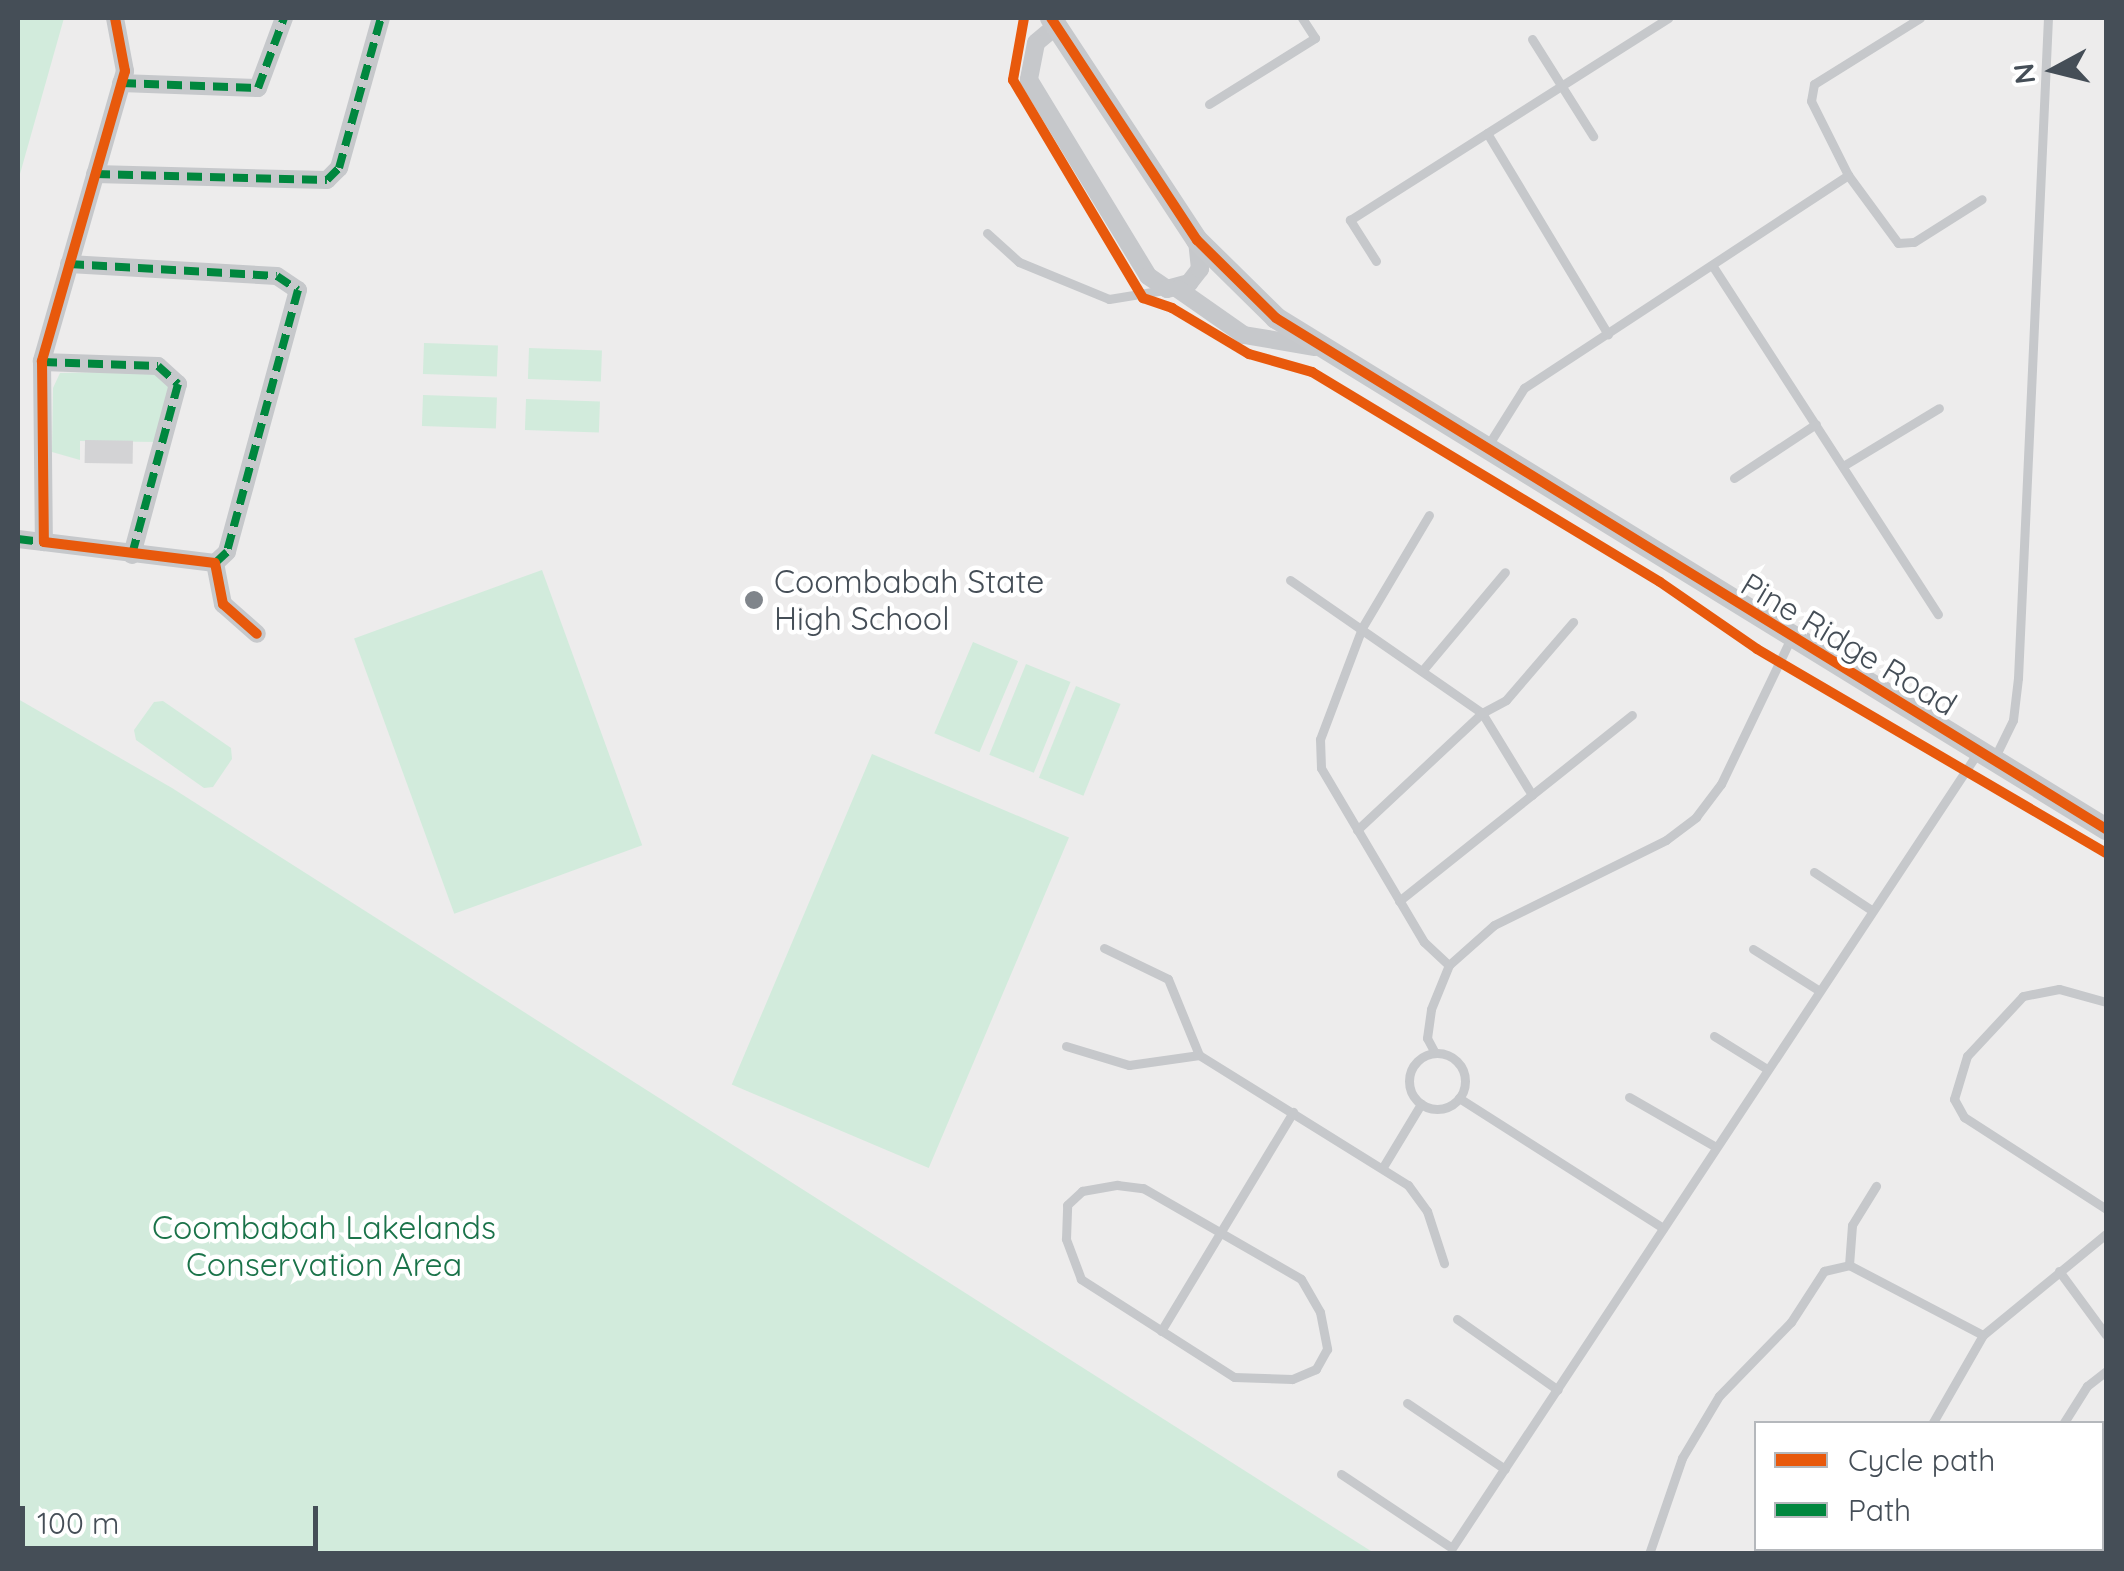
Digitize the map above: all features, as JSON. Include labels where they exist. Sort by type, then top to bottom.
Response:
[{"type":"street","points":[[44,542],[42,362],[121,82],[124,53],[114,18]]},
{"type":"street","points":[[121,82],[258,88],[284,18]]},
{"type":"street","points":[[95,174],[327,180],[339,168],[381,18]]},
{"type":"street","points":[[1053,22],[1036,42],[1029,80],[1148,276],[1244,335],[1315,347]]},
{"type":"street","name":"Pine Ridge Road","points":[[1053,22],[1197,240],[1315,347],[2106,829]]},
{"type":"street","points":[[1173,289],[1200,269],[1197,240]]},
{"type":"street","points":[[69,264],[277,276],[298,290],[227,552],[216,563]]},
{"type":"street","points":[[42,362],[158,366],[178,384],[132,555]]},
{"type":"street","points":[[18,539],[216,563]]},
{"type":"street","points":[[216,563],[224,604],[257,634]]},
{"type":"lane","points":[[1209,104],[1315,38],[1302,18]]},
{"type":"lane","points":[[1376,261],[1350,220],[1668,18]]},
{"type":"lane","points":[[1920,18],[1814,84],[1811,101],[1848,175],[1898,242],[1914,242],[1982,199]]},
{"type":"lane","points":[[1341,1474],[1452,1548],[1870,908],[2013,720],[2048,18]]},
{"type":"lane","points":[[1532,39],[1593,136]]},
{"type":"lane","points":[[1488,133],[1608,334]]},
{"type":"lane","points":[[1485,451],[1524,388],[1848,175]]},
{"type":"lane","points":[[987,232],[1018,262],[1109,299],[1173,289]]},
{"type":"lane","points":[[1712,265],[1938,614]]},
{"type":"lane","points":[[1843,466],[1940,408]]},
{"type":"lane","points":[[1734,478],[1816,424]]},
{"type":"lane","points":[[1430,515],[1362,628],[1320,739],[1321,768],[1424,942],[1450,965]]},
{"type":"lane","points":[[1422,671],[1505,572]]},
{"type":"lane","points":[[1290,580],[1482,713],[1532,795]]},
{"type":"lane","points":[[1357,830],[1482,713],[1506,700],[1573,622]]},
{"type":"lane","points":[[1435,1052],[1411,1069],[1410,1090],[1422,1104],[1441,1108],[1458,1098],[1464,1082],[1460,1065],[1435,1052],[1427,1038],[1431,1009],[1450,965],[1494,925],[1666,840],[1696,817],[1721,784],[1791,638]]},
{"type":"lane","points":[[1399,901],[1632,715]]},
{"type":"lane","points":[[1814,872],[1870,908]]},
{"type":"lane","points":[[1104,948],[1168,979],[1199,1055],[1383,1167],[1427,1211],[1444,1263]]},
{"type":"lane","points":[[1752,949],[1818,990]]},
{"type":"lane","points":[[2106,1002],[2059,989],[2023,996],[1967,1056],[1954,1099],[1964,1116],[2106,1209]]},
{"type":"lane","points":[[1714,1036],[1767,1069]]},
{"type":"lane","points":[[1066,1046],[1129,1066],[1199,1055]]},
{"type":"lane","points":[[1629,1096],[1716,1147]]},
{"type":"lane","points":[[1458,1098],[1664,1228]]},
{"type":"lane","points":[[1383,1167],[1422,1104]]},
{"type":"lane","points":[[1162,1331],[1293,1112]]},
{"type":"lane","points":[[1849,1265],[1852,1225],[1876,1186]]},
{"type":"lane","points":[[1143,1188],[1220,1232],[1302,1279],[1320,1312],[1327,1349],[1316,1369],[1292,1379],[1234,1376],[1081,1279],[1066,1238],[1067,1205],[1082,1191],[1143,1188]]},
{"type":"lane","points":[[1934,1421],[1983,1335],[2106,1234]]},
{"type":"lane","points":[[1649,1554],[1682,1458],[1719,1396],[1791,1322],[1824,1271],[1849,1265],[1983,1335]]},
{"type":"lane","points":[[2059,1271],[2106,1335]]},
{"type":"lane","points":[[1457,1318],[1558,1390]]},
{"type":"lane","points":[[2064,1421],[2088,1386],[2106,1371]]},
{"type":"lane","points":[[1407,1403],[1505,1469]]},
{"type":"green space","points":[[18,18],[64,18],[18,181]]},
{"type":"green space","points":[[424,343],[498,346],[497,377],[423,374]]},
{"type":"green space","points":[[529,348],[602,351],[601,382],[528,379]]},
{"type":"green space","points":[[156,371],[170,382],[157,442],[80,441],[80,460],[52,452],[53,388],[60,373]]},
{"type":"green space","points":[[423,395],[497,398],[496,429],[422,426]]},
{"type":"green space","points":[[526,399],[600,402],[599,433],[525,430]]},
{"type":"green space","points":[[542,570],[642,845],[454,914],[354,638]]},
{"type":"green space","points":[[973,642],[1018,661],[979,752],[934,733]]},
{"type":"green space","points":[[1026,664],[1071,682],[1034,773],[989,755]]},
{"type":"green space","points":[[1076,686],[1121,704],[1083,796],[1039,778]]},
{"type":"green space","name":"Coombabah Lakelands Conservation Area","points":[[18,699],[172,788],[1374,1553],[34,1554],[18,1548]]},
{"type":"green space","points":[[163,701],[231,748],[232,759],[213,787],[204,788],[136,740],[134,730],[154,702]]},
{"type":"green space","points":[[872,754],[1069,838],[929,1168],[732,1084]]},
{"type":"building","points":[[85,440],[133,441],[133,464],[85,463]]},
{"type":"marked path","points":[[121,83],[258,88],[284,18]]},
{"type":"marked path","points":[[95,174],[327,180],[339,168],[381,18]]},
{"type":"marked path","points":[[69,264],[277,276],[298,290],[227,552],[215,563]]},
{"type":"marked path","points":[[42,362],[158,366],[178,384],[132,555]]},
{"type":"marked path","points":[[18,539],[44,542]]},
{"type":"cycle path","points":[[115,18],[125,71],[42,361],[44,542],[215,563],[223,604],[257,634]]},
{"type":"cycle path","points":[[1024,18],[1013,80],[1143,298],[1172,308],[1249,354],[1312,372],[1660,582],[1757,649],[2106,853]]},
{"type":"cycle path","points":[[1051,18],[1197,240],[1276,318],[2106,829]]},
{"type":"place","name":"Coombabah State High School","points":[[754,600]]}]
